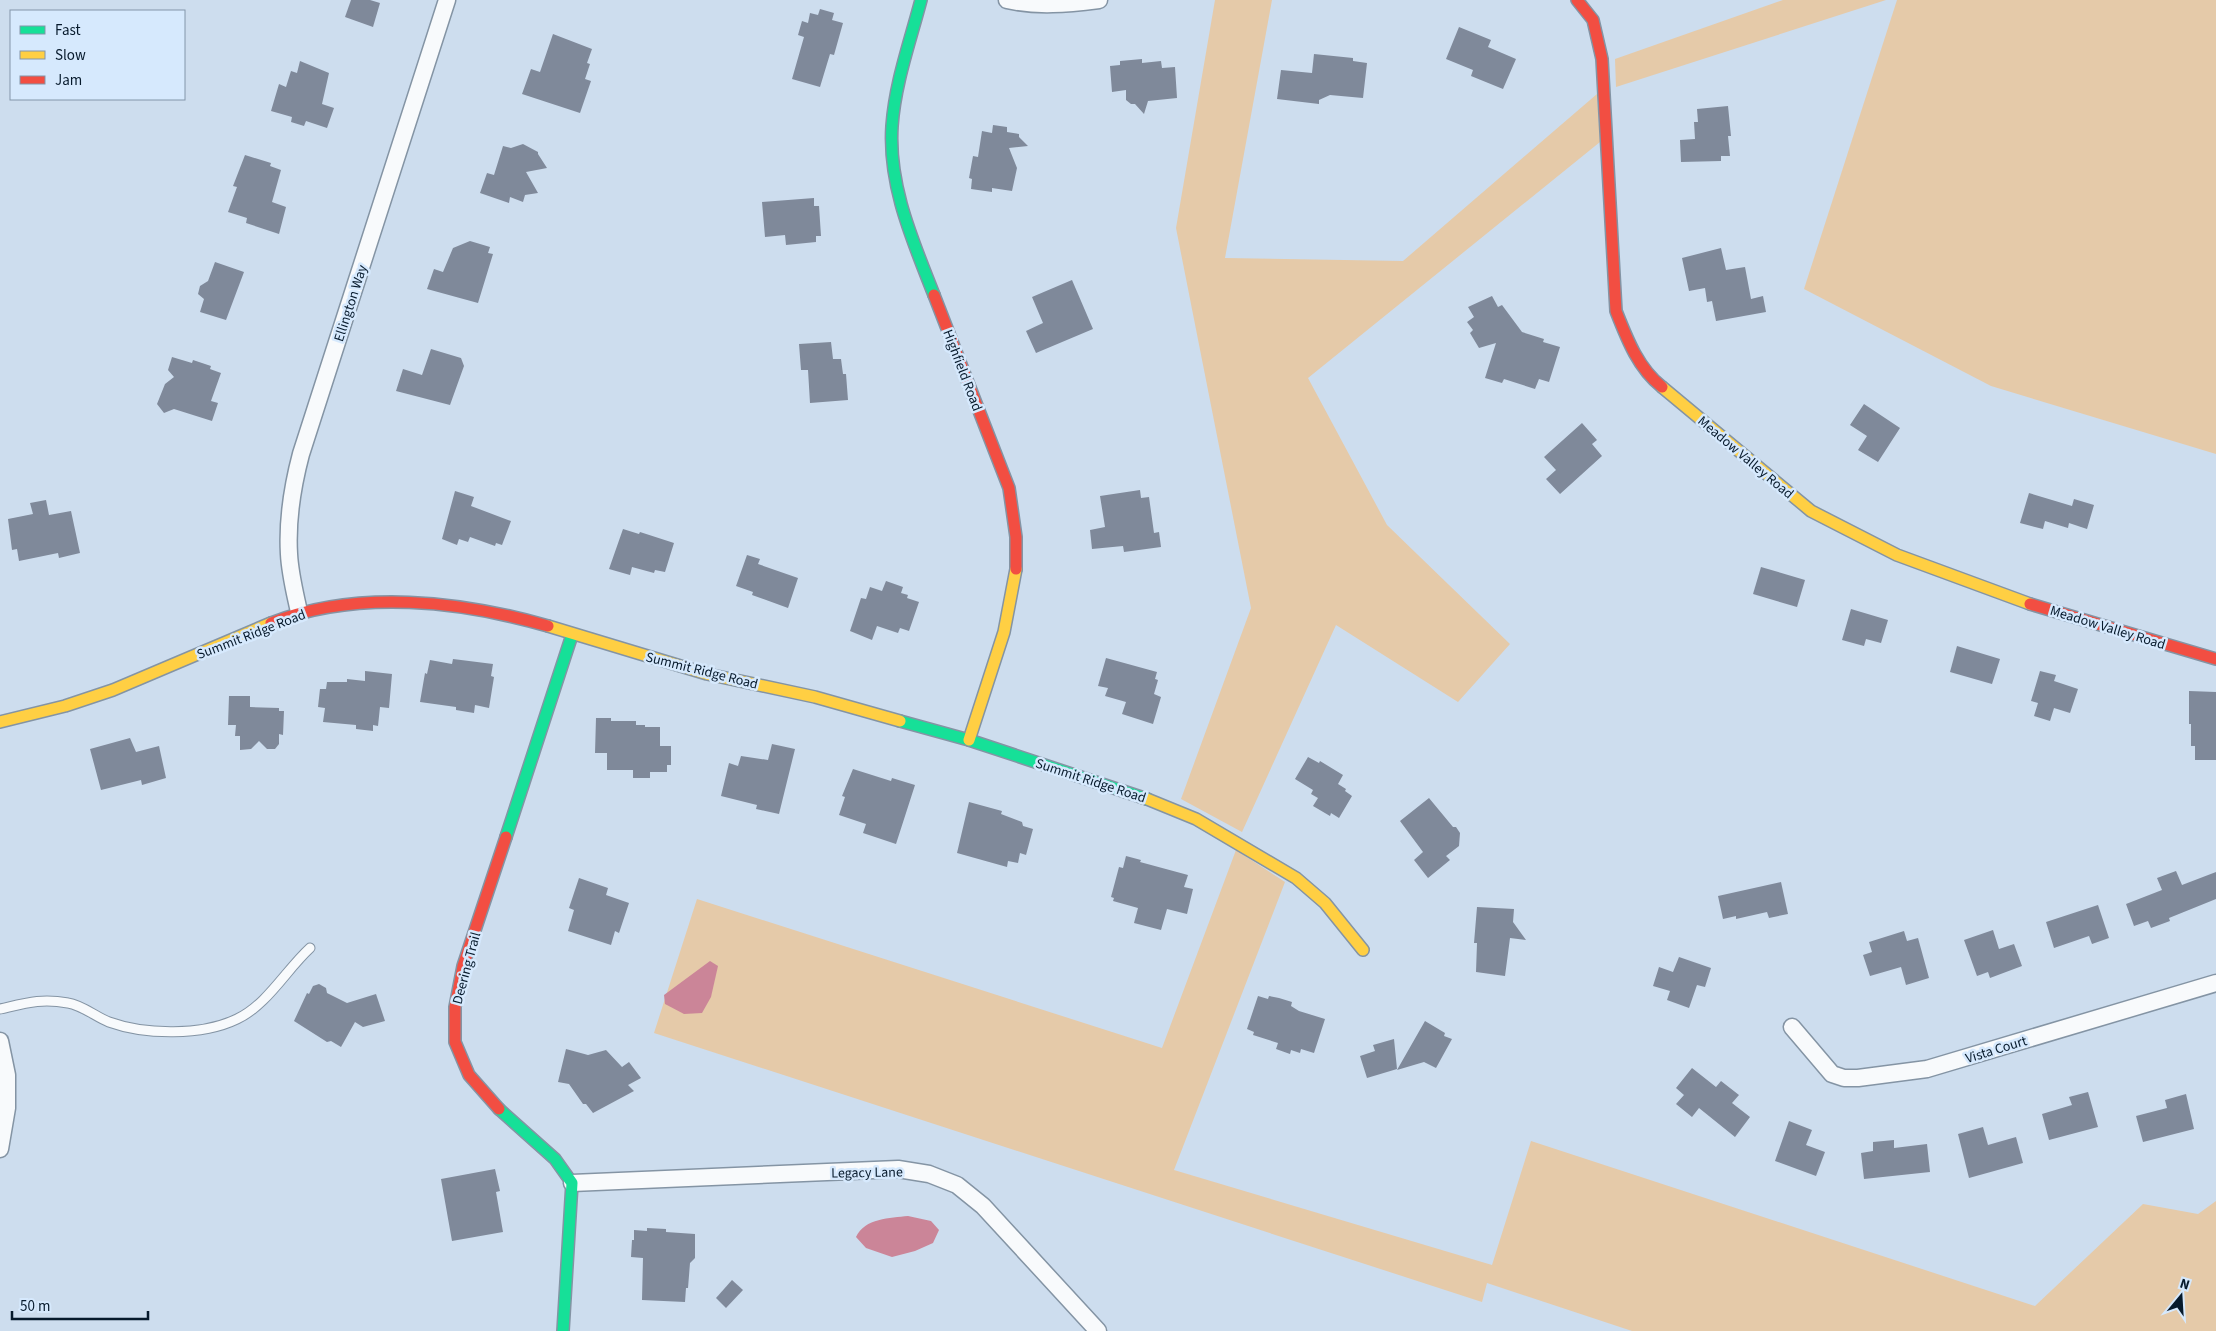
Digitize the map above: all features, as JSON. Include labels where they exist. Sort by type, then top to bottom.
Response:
[{"type":"street","name":"Ellington Way","points":[[298,612],[289,556],[288,523],[292,487],[447,0]]},
{"type":"street","name":"Highfield Road","points":[[922,0],[897,88],[892,144],[897,187],[906,221],[1009,488],[1016,525],[1016,568],[1010,603],[1001,640],[969,740]]},
{"type":"street","points":[[1007,0],[1029,5],[1065,4],[1099,0]]},
{"type":"street","name":"Meadow Valley Road","points":[[1577,0],[1593,20],[1602,59],[1616,311],[1630,346],[1652,379],[1811,511],[1897,555],[2011,598],[2216,659]]},
{"type":"street","name":"Summit Ridge Road","points":[[0,722],[66,706],[113,690],[298,612],[372,603],[428,602],[506,614],[707,674],[815,697],[969,740],[1160,803],[1196,819],[1296,878],[1325,903],[1362,950]]},
{"type":"street","name":"Deering Trail","points":[[572,635],[463,966],[454,1007],[455,1042],[468,1075],[496,1106],[555,1160],[572,1183]]},
{"type":"street","name":"Vista Court","points":[[1792,1027],[1832,1074],[1844,1078],[1858,1078],[1927,1069],[2216,983]]},
{"type":"street","points":[[0,1041],[7,1075],[7,1108],[0,1148]]},
{"type":"street","name":"Legacy Lane","points":[[572,1183],[898,1169],[929,1174],[957,1185],[983,1206],[1098,1331]]},
{"type":"street","points":[[563,1331],[572,1183]]},
{"type":"lane","points":[[0,1009],[42,1000],[71,1003],[110,1022],[138,1028],[198,1032],[237,1019],[258,1005],[310,948]]},
{"type":"shaded area","points":[[1215,0],[1272,0],[1225,258],[1403,261],[1597,94],[1600,142],[1308,378],[1387,525],[1510,644],[1458,702],[1336,625],[1242,832],[1181,799],[1251,608],[1176,228]]},
{"type":"shaded area","points":[[1783,0],[1886,0],[1616,87],[1615,59]]},
{"type":"shaded area","points":[[1897,0],[2216,0],[2216,454],[1991,386],[1804,289]]},
{"type":"shaded area","points":[[1236,850],[1285,882],[1174,1170],[1492,1265],[1531,1141],[2035,1306],[2143,1204],[2198,1214],[2216,1201],[2216,1331],[1632,1331],[1487,1283],[1482,1302],[654,1033],[697,899],[1162,1048]]},
{"type":"shaded area","points":[[710,961],[718,966],[711,997],[702,1013],[684,1014],[665,1004],[664,995]]},
{"type":"shaded area","points":[[908,1216],[931,1221],[939,1230],[933,1243],[915,1251],[892,1257],[866,1248],[856,1237],[865,1226],[879,1220]]},
{"type":"building","points":[[351,0],[370,0],[380,3],[373,27],[345,17]]},
{"type":"building","points":[[820,9],[834,13],[832,20],[843,23],[834,55],[830,54],[820,87],[792,79],[804,37],[798,35],[802,21],[808,23],[810,13],[818,15]]},
{"type":"building","points":[[1459,27],[1491,40],[1488,47],[1516,59],[1503,89],[1471,76],[1473,70],[1446,59]]},
{"type":"building","points":[[553,34],[592,49],[587,63],[590,64],[585,79],[591,81],[580,113],[522,94],[531,69],[540,72]]},
{"type":"building","points":[[1314,54],[1353,58],[1353,61],[1367,63],[1363,98],[1330,95],[1319,100],[1319,104],[1277,99],[1281,70],[1312,73]]},
{"type":"building","points":[[1142,59],[1142,63],[1161,61],[1162,68],[1175,67],[1177,98],[1148,101],[1144,114],[1135,104],[1131,104],[1126,100],[1126,90],[1112,92],[1110,66],[1120,65],[1120,61]]},
{"type":"building","points":[[300,61],[329,73],[322,104],[334,108],[327,128],[306,121],[304,126],[291,122],[292,117],[271,111],[279,84],[286,87],[291,71],[297,73]]},
{"type":"building","points":[[1728,106],[1731,136],[1728,136],[1730,156],[1721,156],[1721,161],[1681,162],[1680,140],[1695,139],[1694,122],[1698,122],[1697,109]]},
{"type":"building","points":[[993,125],[1007,127],[1007,132],[1019,134],[1019,137],[1028,146],[1009,148],[1017,168],[1012,191],[992,188],[992,192],[971,189],[972,179],[969,178],[973,156],[978,157],[982,131],[992,133]]},
{"type":"building","points":[[523,144],[538,152],[547,168],[526,172],[538,193],[525,195],[523,202],[510,197],[509,203],[480,193],[487,173],[494,175],[503,146],[511,148]]},
{"type":"building","points":[[245,155],[271,163],[270,166],[281,170],[272,202],[286,207],[279,234],[246,223],[247,218],[228,212],[237,187],[233,186]]},
{"type":"building","points":[[814,198],[814,206],[819,206],[821,236],[816,236],[816,242],[786,245],[785,235],[765,237],[762,202]]},
{"type":"building","points":[[470,241],[490,247],[488,253],[493,254],[478,303],[427,289],[434,269],[443,272],[453,248]]},
{"type":"building","points":[[1721,248],[1726,270],[1745,267],[1751,299],[1763,296],[1766,312],[1716,321],[1712,301],[1707,302],[1705,288],[1689,291],[1682,258]]},
{"type":"building","points":[[215,262],[244,272],[226,320],[200,312],[204,299],[198,294],[200,286],[208,281]]},
{"type":"building","points":[[1072,280],[1093,329],[1036,353],[1026,331],[1043,323],[1032,297]]},
{"type":"building","points":[[1492,296],[1498,307],[1502,305],[1522,332],[1544,339],[1543,342],[1560,347],[1549,382],[1539,379],[1535,389],[1504,379],[1502,383],[1485,378],[1496,343],[1479,348],[1470,333],[1473,330],[1467,322],[1474,317],[1468,307]]},
{"type":"building","points":[[831,342],[833,359],[841,359],[843,374],[846,374],[848,400],[810,403],[808,370],[801,370],[799,344]]},
{"type":"building","points":[[431,349],[461,358],[464,366],[450,405],[396,391],[403,369],[422,375]]},
{"type":"building","points":[[172,357],[192,363],[193,360],[211,366],[210,369],[221,373],[211,401],[218,403],[212,421],[174,409],[164,413],[157,404],[165,384],[174,377],[168,370]]},
{"type":"building","points":[[1864,404],[1900,428],[1878,462],[1858,450],[1867,436],[1850,425]]},
{"type":"building","points":[[1582,423],[1597,440],[1592,444],[1602,456],[1560,494],[1546,479],[1556,470],[1544,457]]},
{"type":"building","points":[[1140,490],[1141,498],[1149,497],[1154,533],[1159,532],[1161,547],[1124,552],[1123,546],[1092,549],[1090,530],[1105,527],[1100,496]]},
{"type":"building","points":[[455,491],[474,497],[471,506],[511,521],[502,545],[496,543],[495,546],[470,537],[468,542],[459,539],[457,545],[442,539]]},
{"type":"building","points":[[2029,493],[2072,506],[2074,499],[2094,505],[2087,529],[2069,523],[2068,528],[2045,521],[2043,529],[2020,523]]},
{"type":"building","points":[[46,500],[49,515],[71,511],[80,553],[59,558],[58,553],[19,561],[17,549],[12,550],[8,519],[33,514],[30,503]]},
{"type":"building","points":[[623,529],[639,534],[640,532],[674,543],[665,572],[655,570],[654,573],[632,567],[630,575],[609,569]]},
{"type":"building","points":[[747,555],[760,559],[758,564],[798,578],[788,608],[752,595],[753,592],[736,586]]},
{"type":"building","points":[[1761,567],[1805,580],[1797,607],[1753,594]]},
{"type":"building","points":[[886,581],[903,587],[901,593],[908,595],[907,598],[919,602],[909,631],[900,628],[898,633],[877,626],[872,640],[850,631],[861,598],[866,599],[870,587],[882,591]]},
{"type":"building","points":[[1851,609],[1888,620],[1881,643],[1866,639],[1864,646],[1842,640]]},
{"type":"building","points":[[1957,646],[2000,659],[1992,684],[1950,672]]},
{"type":"building","points":[[1106,658],[1157,672],[1155,679],[1158,680],[1154,694],[1161,697],[1153,724],[1122,714],[1126,702],[1105,696],[1108,688],[1098,686]]},
{"type":"building","points":[[453,659],[493,664],[491,676],[494,677],[489,708],[475,705],[474,713],[456,710],[456,707],[420,702],[425,673],[427,674],[430,660],[452,664]]},
{"type":"building","points":[[365,671],[392,674],[389,708],[380,707],[378,726],[373,725],[373,731],[356,729],[356,725],[323,722],[325,708],[318,707],[320,689],[326,689],[327,682],[347,682],[347,679],[365,681]]},
{"type":"building","points":[[2040,671],[2056,675],[2054,681],[2078,689],[2070,713],[2054,708],[2050,721],[2034,716],[2038,703],[2031,701]]},
{"type":"building","points":[[2189,691],[2216,692],[2216,760],[2195,760],[2195,746],[2191,746],[2191,724],[2189,724]]},
{"type":"building","points":[[229,696],[250,696],[250,707],[279,708],[279,711],[284,711],[283,735],[279,734],[279,744],[275,749],[267,749],[259,741],[251,749],[240,750],[240,736],[235,736],[236,725],[228,725]]},
{"type":"building","points":[[596,718],[611,718],[611,721],[636,721],[636,725],[660,727],[660,746],[671,746],[671,765],[667,765],[667,772],[650,772],[650,778],[633,778],[633,770],[607,770],[607,753],[595,753]]},
{"type":"building","points":[[130,738],[136,752],[159,746],[166,778],[142,785],[141,780],[101,790],[90,749]]},
{"type":"building","points":[[772,744],[795,749],[779,814],[756,809],[757,805],[721,796],[729,763],[738,766],[741,756],[768,760]]},
{"type":"building","points":[[1308,757],[1319,763],[1320,761],[1343,775],[1338,784],[1352,796],[1339,818],[1331,813],[1330,816],[1313,806],[1318,798],[1311,794],[1313,790],[1295,779]]},
{"type":"building","points":[[853,769],[891,781],[892,778],[915,785],[896,844],[863,833],[866,824],[839,815],[845,797],[842,796]]},
{"type":"building","points":[[1429,798],[1460,833],[1459,846],[1446,856],[1450,860],[1428,878],[1414,860],[1423,852],[1400,821]]},
{"type":"building","points":[[969,802],[1002,811],[1001,814],[1022,822],[1023,826],[1033,829],[1026,855],[1020,853],[1018,863],[1008,861],[1007,867],[957,853]]},
{"type":"building","points":[[1126,856],[1141,860],[1140,862],[1188,875],[1184,887],[1193,889],[1187,914],[1167,909],[1161,930],[1134,923],[1138,908],[1113,901],[1114,898],[1111,897],[1119,867],[1123,868]]},
{"type":"building","points":[[2176,871],[2182,885],[2216,872],[2216,899],[2169,918],[2170,921],[2151,928],[2148,921],[2134,926],[2126,904],[2162,890],[2157,878]]},
{"type":"building","points":[[579,878],[608,888],[606,895],[629,903],[619,933],[615,931],[611,945],[568,931],[574,910],[569,908]]},
{"type":"building","points":[[1781,882],[1788,914],[1769,918],[1767,912],[1736,919],[1736,916],[1723,919],[1718,896]]},
{"type":"building","points":[[2098,905],[2109,938],[2092,944],[2089,936],[2054,948],[2046,922]]},
{"type":"building","points":[[1477,907],[1514,909],[1513,922],[1526,940],[1510,938],[1505,976],[1476,972],[1477,943],[1474,943]]},
{"type":"building","points":[[1993,930],[1999,949],[2014,944],[2022,966],[1990,978],[1988,972],[1977,976],[1964,940]]},
{"type":"building","points":[[1904,931],[1907,941],[1918,938],[1929,978],[1906,985],[1901,967],[1870,976],[1863,955],[1872,952],[1869,942]]},
{"type":"building","points":[[1679,957],[1711,968],[1705,987],[1697,985],[1689,1008],[1667,1000],[1670,991],[1653,986],[1659,967],[1673,972]]},
{"type":"building","points":[[319,984],[326,988],[327,993],[347,1003],[376,994],[385,1021],[363,1027],[355,1022],[341,1047],[331,1041],[327,1042],[294,1021],[307,993],[309,994],[313,986]]},
{"type":"building","points":[[1258,996],[1268,999],[1269,996],[1292,1002],[1291,1006],[1299,1011],[1325,1019],[1314,1053],[1301,1049],[1300,1053],[1291,1050],[1290,1054],[1276,1049],[1278,1043],[1253,1035],[1254,1032],[1247,1029]]},
{"type":"building","points":[[1425,1021],[1445,1033],[1444,1036],[1452,1039],[1436,1068],[1424,1062],[1397,1070]]},
{"type":"building","points":[[1394,1039],[1397,1069],[1367,1078],[1360,1056],[1375,1051],[1373,1045]]},
{"type":"building","points":[[566,1049],[588,1055],[606,1050],[622,1067],[629,1062],[641,1078],[628,1085],[634,1091],[593,1113],[586,1104],[583,1104],[569,1084],[558,1082]]},
{"type":"building","points":[[1692,1068],[1716,1087],[1721,1081],[1739,1095],[1732,1103],[1750,1117],[1735,1137],[1699,1108],[1692,1117],[1676,1104],[1684,1095],[1676,1088]]},
{"type":"building","points":[[2088,1092],[2098,1127],[2049,1140],[2042,1114],[2072,1105],[2069,1097]]},
{"type":"building","points":[[2186,1094],[2194,1129],[2143,1142],[2136,1116],[2167,1108],[2165,1100]]},
{"type":"building","points":[[1789,1121],[1812,1130],[1806,1145],[1825,1152],[1816,1176],[1775,1161]]},
{"type":"building","points":[[1983,1127],[1988,1145],[2016,1137],[2023,1163],[1969,1178],[1958,1134]]},
{"type":"building","points":[[1894,1140],[1894,1148],[1927,1144],[1930,1172],[1864,1179],[1861,1153],[1873,1151],[1873,1142]]},
{"type":"building","points":[[495,1169],[500,1191],[496,1192],[503,1232],[452,1241],[441,1179]]},
{"type":"building","points":[[647,1228],[666,1229],[666,1232],[695,1234],[695,1258],[690,1263],[685,1302],[642,1300],[643,1258],[631,1257],[632,1240],[634,1240],[634,1230],[647,1231]]},
{"type":"building","points":[[732,1280],[743,1290],[726,1308],[716,1298]]},
{"type":"traffic: fast","points":[[921,0],[896,94],[892,126],[892,148],[898,192],[910,234],[934,295]]},
{"type":"traffic: fast","points":[[506,837],[572,635]]},
{"type":"traffic: fast","points":[[900,721],[969,740],[1147,799]]},
{"type":"traffic: fast","points":[[499,1109],[555,1159],[572,1183],[563,1331]]},
{"type":"traffic: slow","points":[[1662,387],[1811,511],[1897,555],[2030,604]]},
{"type":"traffic: slow","points":[[969,740],[1004,632],[1016,569]]},
{"type":"traffic: slow","points":[[0,722],[65,706],[113,690],[271,623]]},
{"type":"traffic: slow","points":[[548,626],[707,674],[815,697],[900,721]]},
{"type":"traffic: slow","points":[[1147,799],[1196,819],[1296,878],[1325,903],[1363,950]]},
{"type":"traffic: jam","points":[[1577,0],[1593,20],[1602,59],[1616,311],[1640,362],[1662,387]]},
{"type":"traffic: jam","points":[[934,295],[1009,488],[1016,537],[1016,569]]},
{"type":"traffic: jam","points":[[271,623],[304,612],[339,606],[374,602],[410,602],[480,610],[548,626]]},
{"type":"traffic: jam","points":[[2030,604],[2216,659]]},
{"type":"traffic: jam","points":[[499,1109],[469,1075],[455,1042],[455,1007],[463,966],[506,837]]}]
